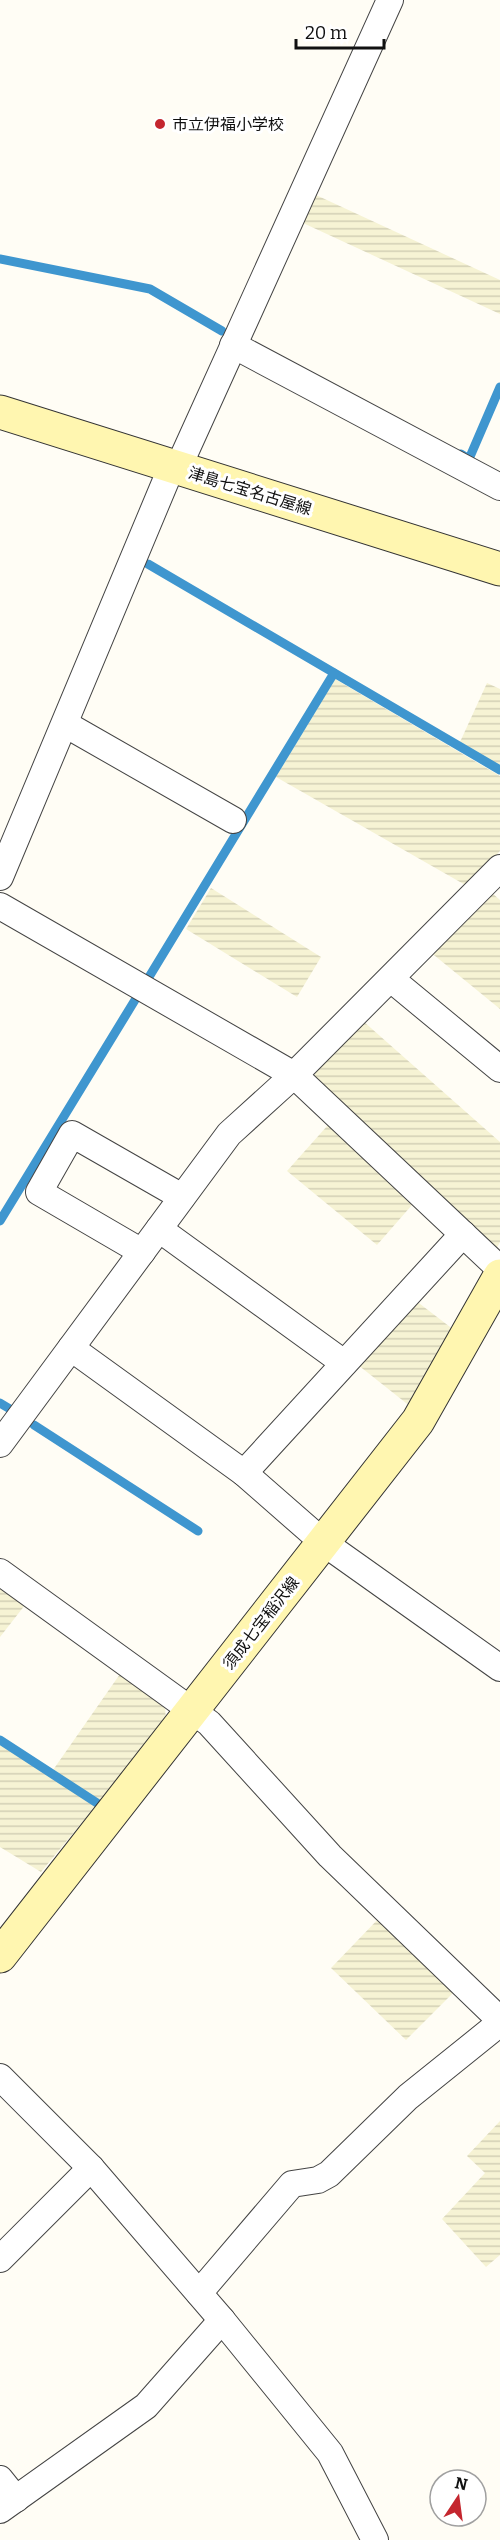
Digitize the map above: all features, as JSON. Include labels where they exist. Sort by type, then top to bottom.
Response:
[{"type":"main road","name":"津島七宝名古屋線","points":[[0,412],[500,569]]},
{"type":"main road","name":"須成七宝稲沢線","points":[[0,1956],[418,1421],[500,1276]]},
{"type":"street","points":[[0,877],[175,467],[390,0]]},
{"type":"street","points":[[233,345],[500,487]]},
{"type":"street","points":[[65,724],[233,820]]},
{"type":"street","points":[[0,1444],[229,1134],[392,980],[500,868]]},
{"type":"street","points":[[0,906],[294,1075],[500,1269]]},
{"type":"street","points":[[392,980],[500,1069]]},
{"type":"street","points":[[142,1252],[39,1192],[72,1134],[182,1197]]},
{"type":"street","points":[[159,1229],[344,1363]]},
{"type":"street","points":[[244,1473],[463,1234]]},
{"type":"street","points":[[71,1348],[244,1473],[324,1543],[500,1668]]},
{"type":"street","points":[[0,1572],[209,1723],[330,1856],[499,2023],[408,2097],[329,2174],[318,2180],[292,2184],[199,2293]]},
{"type":"street","points":[[0,2077],[91,2168],[222,2320],[330,2453],[375,2540]]},
{"type":"street","points":[[0,2259],[91,2168]]},
{"type":"street","points":[[0,2479],[8,2504],[146,2406],[222,2320]]},
{"type":"shaded area","points":[[316,195],[500,280],[500,314],[303,223]]},
{"type":"shaded area","points":[[335,679],[500,776],[500,851],[467,886],[276,777]]},
{"type":"shaded area","points":[[487,683],[500,689],[500,766],[460,742]]},
{"type":"shaded area","points":[[211,888],[321,957],[297,997],[186,929]]},
{"type":"shaded area","points":[[492,893],[500,900],[500,1009],[429,951]]},
{"type":"shaded area","points":[[363,1021],[500,1142],[500,1242],[494,1253],[316,1085],[314,1070]]},
{"type":"shaded area","points":[[328,1125],[412,1205],[377,1245],[287,1171]]},
{"type":"shaded area","points":[[411,1297],[454,1330],[411,1407],[353,1361]]},
{"type":"shaded area","points":[[0,1586],[25,1605],[0,1637]]},
{"type":"shaded area","points":[[120,1674],[165,1706],[166,1721],[41,1872],[0,1847],[0,1736],[53,1770]]},
{"type":"shaded area","points":[[382,1915],[458,1988],[406,2040],[331,1968]]},
{"type":"shaded area","points":[[500,2121],[500,2255],[486,2267],[442,2219],[485,2173],[467,2156]]},
{"type":"waterway","points":[[0,259],[150,289],[222,331]]},
{"type":"waterway","points":[[461,454],[469,459],[500,387]]},
{"type":"waterway","points":[[148,564],[500,770]]},
{"type":"waterway","points":[[149,977],[334,673]]},
{"type":"waterway","points":[[0,1221],[135,1000]]},
{"type":"waterway","points":[[0,1403],[10,1409]]},
{"type":"waterway","points":[[34,1425],[198,1531]]},
{"type":"waterway","points":[[0,1740],[97,1803]]},
{"type":"place","name":"市立伊福小学校","points":[[160,124]]}]
